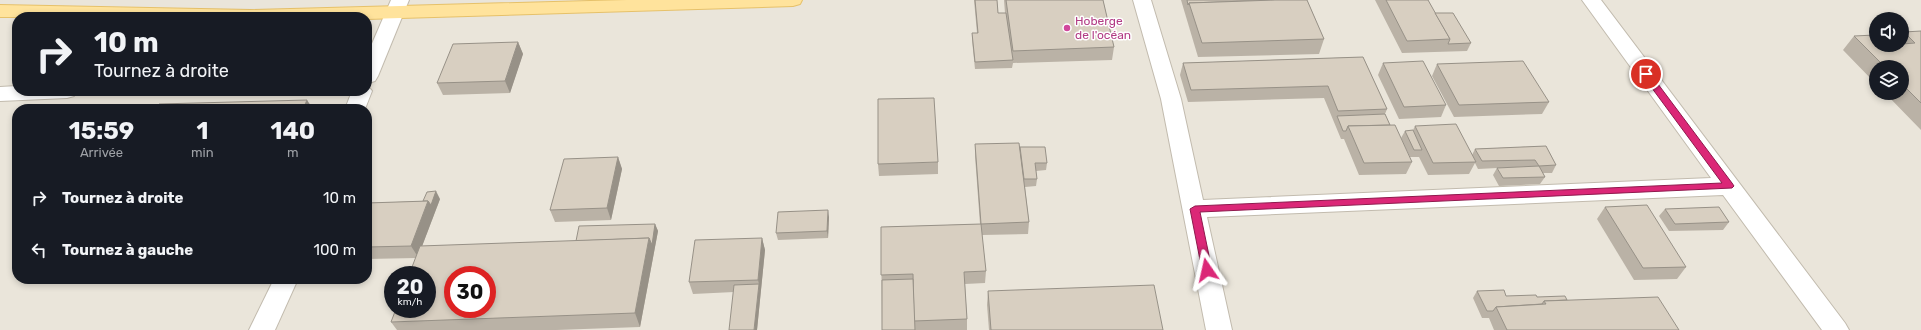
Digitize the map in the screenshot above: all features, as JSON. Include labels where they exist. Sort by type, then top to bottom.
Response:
[{"type":"main road","points":[[309,12],[398,6],[793,0]]},
{"type":"main road","points":[[0,11],[50,12]]},
{"type":"street","points":[[1142,0],[1172,99],[1219,330]]},
{"type":"street","points":[[1591,0],[1836,330]]},
{"type":"street","points":[[372,67],[398,6]]},
{"type":"street","points":[[0,94],[12,93]]},
{"type":"street","points":[[1195,209],[1729,186]]},
{"type":"street","points":[[262,330],[284,284]]},
{"type":"shaded area","points":[[0,0],[1921,0],[1921,330],[0,330]]},
{"type":"building","points":[[975,0],[997,0],[998,13],[1006,13],[1013,60],[975,62],[972,33],[978,33]]},
{"type":"building","points":[[1006,0],[1103,0],[1114,47],[1013,51]]},
{"type":"building","points":[[1187,0],[1275,0],[1189,3],[1188,5]]},
{"type":"building","points":[[1307,0],[1324,39],[1202,43],[1189,3]]},
{"type":"building","points":[[1386,0],[1428,0],[1450,39],[1407,41]]},
{"type":"building","points":[[1435,13],[1453,13],[1471,43],[1448,44],[1450,39]]},
{"type":"building","points":[[1921,31],[1921,103],[1909,91],[1909,60],[1878,60],[1870,52],[1909,52],[1909,43],[1915,43],[1909,37],[1909,32]]},
{"type":"building","points":[[1869,35],[1869,51],[1854,36]]},
{"type":"building","points":[[518,42],[505,81],[437,83],[453,44]]},
{"type":"building","points":[[1363,57],[1387,109],[1338,111],[1328,86],[1191,90],[1183,63]]},
{"type":"building","points":[[1423,61],[1446,105],[1404,107],[1383,63]]},
{"type":"building","points":[[1523,61],[1549,102],[1459,105],[1437,64]]},
{"type":"building","points":[[934,98],[938,162],[878,164],[878,99]]},
{"type":"building","points":[[307,100],[305,104],[159,104]]},
{"type":"building","points":[[1385,114],[1390,125],[1348,126],[1346,131],[1343,131],[1337,116]]},
{"type":"building","points":[[1456,124],[1476,162],[1433,163],[1415,126]]},
{"type":"building","points":[[1395,125],[1412,162],[1364,163],[1348,126]]},
{"type":"building","points":[[1413,130],[1422,150],[1414,150],[1405,131]]},
{"type":"building","points":[[1019,143],[1029,222],[981,224],[975,144]]},
{"type":"building","points":[[1546,146],[1556,165],[1539,166],[1535,160],[1482,161],[1475,149]]},
{"type":"building","points":[[1020,147],[1045,147],[1047,163],[1035,163],[1037,179],[1024,179]]},
{"type":"building","points":[[618,157],[607,208],[550,210],[564,159]]},
{"type":"building","points":[[1539,166],[1545,177],[1503,178],[1497,168]]},
{"type":"building","points":[[436,191],[431,205],[428,201],[423,201],[427,192]]},
{"type":"building","points":[[428,201],[411,246],[372,247],[372,203]]},
{"type":"building","points":[[1647,205],[1686,267],[1643,268],[1605,207]]},
{"type":"building","points":[[1719,207],[1729,222],[1675,224],[1665,209]]},
{"type":"building","points":[[828,210],[827,231],[776,233],[778,212]]},
{"type":"building","points":[[655,224],[652,245],[649,238],[576,241],[579,226]]},
{"type":"building","points":[[981,224],[986,271],[964,272],[967,319],[914,321],[913,274],[881,275],[881,227]]},
{"type":"building","points":[[649,238],[635,313],[391,322],[393,318],[436,318],[436,266],[412,266],[420,246]]},
{"type":"building","points":[[762,238],[758,280],[689,282],[695,240]]},
{"type":"building","points":[[913,279],[915,330],[882,330],[882,280]]},
{"type":"building","points":[[759,284],[754,330],[729,330],[734,285]]},
{"type":"building","points":[[1154,285],[1163,330],[991,330],[988,291]]},
{"type":"building","points":[[1504,290],[1506,296],[1565,296],[1567,300],[1544,301],[1542,304],[1496,307],[1493,311],[1487,311],[1477,291]]},
{"type":"building","points":[[1658,297],[1679,330],[1507,330],[1496,307],[1546,304],[1544,301]]},
{"type":"place","name":"Hoberge de l'océan","points":[[1067,28]]},
{"type":"route","points":[[1207,270],[1195,209],[1729,186],[1646,74]]}]
